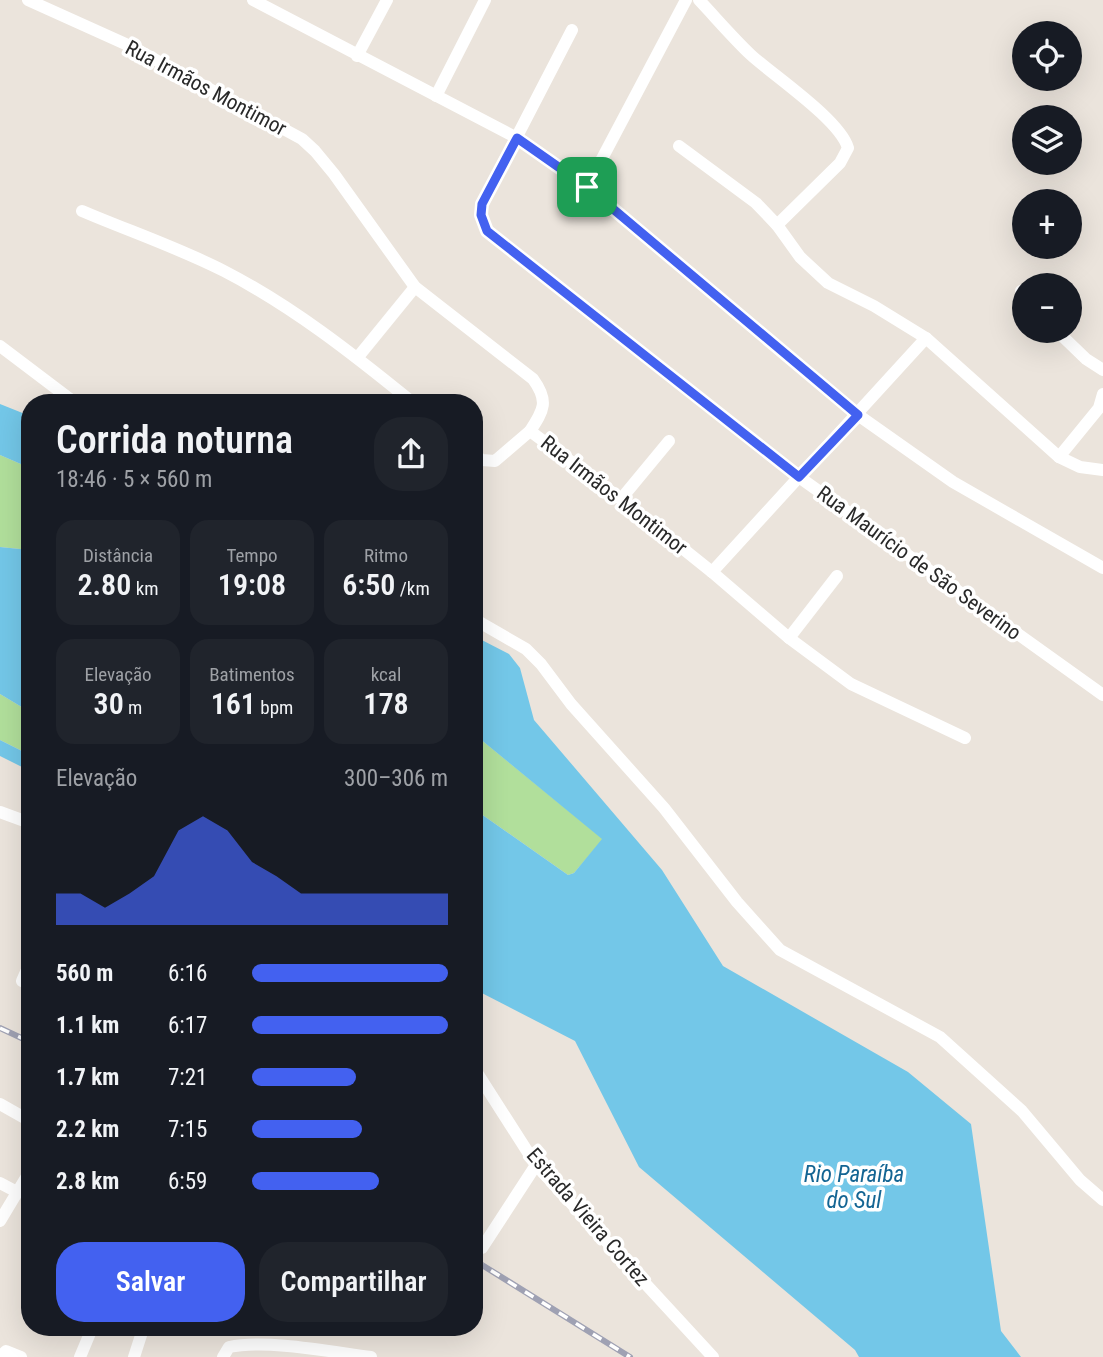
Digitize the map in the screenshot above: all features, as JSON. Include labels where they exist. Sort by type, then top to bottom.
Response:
[{"type":"street","name":"Rua Irmãos Montimor","points":[[28,0],[130,46],[302,139],[334,174],[415,286],[533,379],[544,401],[541,414],[530,431],[621,499],[789,638],[857,687],[965,738]]},
{"type":"street","points":[[253,0],[276,5],[357,56],[517,138],[587,187],[858,415],[953,482],[1103,568]]},
{"type":"street","points":[[357,56],[387,0]]},
{"type":"street","points":[[436,96],[485,0]]},
{"type":"street","points":[[587,187],[686,0]]},
{"type":"street","points":[[699,0],[751,55],[825,118],[846,142],[848,148],[840,163],[777,225]]},
{"type":"street","name":"Rua Maurício de São Severino","points":[[572,30],[482,204],[481,215],[487,231],[799,477],[1103,695]]},
{"type":"street","points":[[679,146],[744,192],[777,225],[800,257],[828,283],[874,306],[926,338],[1059,457],[1080,467],[1103,470]]},
{"type":"street","points":[[82,211],[222,270],[261,292],[358,357],[402,394]]},
{"type":"street","points":[[358,357],[415,286]]},
{"type":"street","points":[[712,572],[926,338]]},
{"type":"street","points":[[1069,343],[1103,370]]},
{"type":"street","points":[[0,346],[63,394]]},
{"type":"street","points":[[1059,457],[1099,408],[1103,394]]},
{"type":"street","points":[[483,459],[487,461],[498,459],[530,431]]},
{"type":"street","points":[[621,499],[668,441]]},
{"type":"street","points":[[789,638],[837,576]]},
{"type":"street","points":[[483,624],[526,649],[541,664],[571,704],[664,808],[737,902],[780,950],[940,1037],[1022,1111],[1080,1180],[1103,1200]]},
{"type":"street","points":[[0,812],[21,820]]},
{"type":"street","name":"Estrada Vieira Cortez","points":[[483,1082],[536,1165],[713,1357]]},
{"type":"street","points":[[0,1104],[21,1116]]},
{"type":"street","points":[[483,1246],[536,1165]]},
{"type":"street","points":[[0,1183],[17,1192]]},
{"type":"street","points":[[0,1221],[21,1186]]},
{"type":"street","points":[[80,1357],[89,1336]]},
{"type":"street","points":[[134,1357],[141,1336]]},
{"type":"street","points":[[223,1357],[229,1347],[249,1345],[306,1348],[371,1357]]},
{"type":"street","points":[[1,1357],[6,1351],[21,1357]]},
{"type":"green space","points":[[0,455],[21,464],[21,549],[0,547]]},
{"type":"green space","points":[[0,694],[21,707],[21,750],[0,740]]},
{"type":"green space","points":[[483,741],[603,839],[574,873],[568,875],[483,815]]},
{"type":"water","points":[[0,404],[21,412],[21,464],[0,455]]},
{"type":"water","points":[[0,547],[21,549],[21,707],[0,694]]},
{"type":"water","name":"Rio Paraíba do Sul","points":[[483,641],[509,654],[520,668],[534,720],[662,870],[723,966],[908,1072],[971,1124],[1001,1331],[1021,1357],[859,1357],[855,1350],[639,1167],[575,1041],[483,994],[483,815],[568,875],[574,873],[602,839],[483,741]]},
{"type":"water","points":[[0,740],[21,750],[21,766],[0,756]]},
{"type":"railway","points":[[0,1028],[21,1038]]},
{"type":"railway","points":[[483,1266],[630,1357]]},
{"type":"route","points":[[517,138],[587,187],[858,415],[799,477],[496,239],[483,224],[482,204],[517,138]]}]
